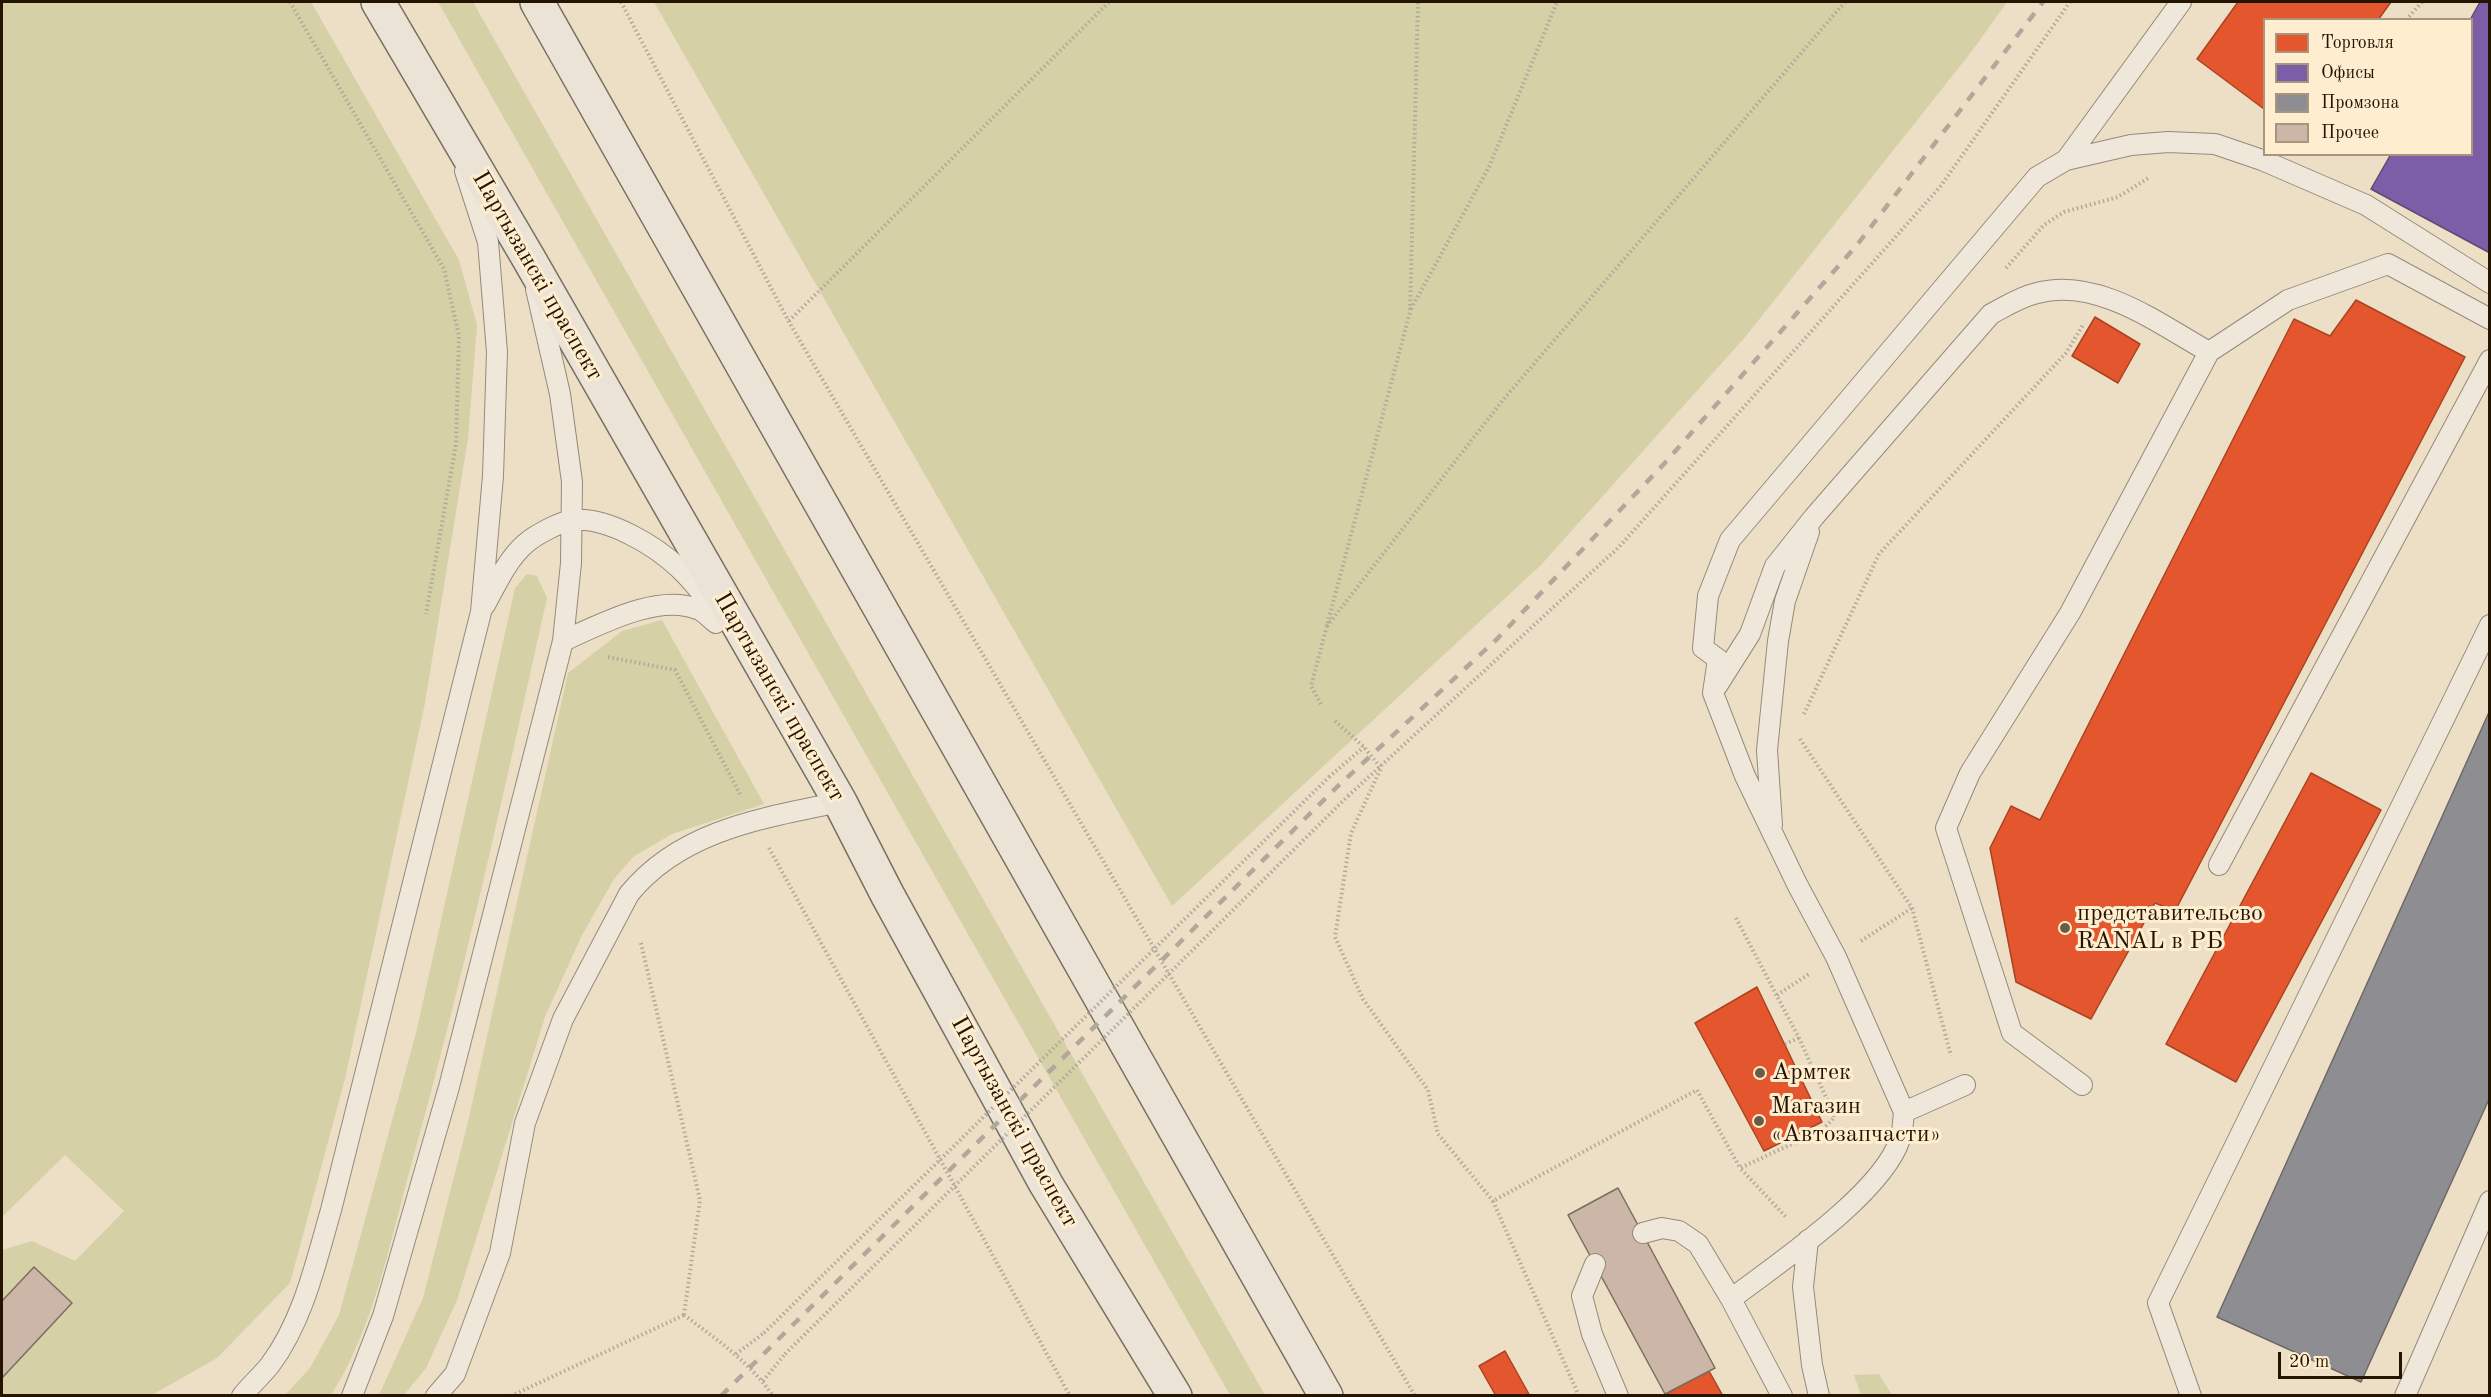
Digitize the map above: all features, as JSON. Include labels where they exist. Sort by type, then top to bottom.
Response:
[{"type":"highway","name":"Партызанскі праспект","points":[[378,2],[529,259],[840,802],[887,894],[1046,1184],[1175,1395]]},
{"type":"highway","points":[[537,2],[1326,1395]]},
{"type":"lane","points":[[2066,160],[2181,2]]},
{"type":"lane","points":[[242,1395],[270,1364],[293,1326],[312,1273],[334,1199],[481,612],[493,476],[497,352],[488,242],[451,129]]},
{"type":"lane","points":[[1731,1299],[1808,1240],[1866,1191],[1886,1164],[1900,1139],[1904,1112],[1836,957],[1773,836],[1745,776],[1713,693],[1718,659],[1704,648],[1708,596],[1730,540],[2037,177],[2066,160],[2131,145],[2168,142],[2215,144],[2262,160],[2366,205],[2490,283]]},
{"type":"lane","points":[[352,1395],[383,1316],[449,1087],[563,641],[573,520],[572,482],[560,394],[529,259]]},
{"type":"lane","points":[[2082,1085],[2012,1034],[1946,828],[1970,773],[2070,613],[2209,352],[2288,300],[2388,264],[2490,319]]},
{"type":"lane","points":[[1713,693],[1750,634],[1775,566],[1814,517],[1991,314],[2018,299],[2040,292],[2074,290],[2106,297],[2209,352]]},
{"type":"lane","points":[[2219,865],[2490,360]]},
{"type":"lane","points":[[1773,836],[1767,750],[1778,640],[1785,601],[1814,517]]},
{"type":"lane","points":[[481,612],[507,564],[525,543],[544,531],[573,520],[596,523],[621,530],[646,543],[679,568],[758,659]]},
{"type":"lane","points":[[563,641],[628,613],[663,604],[698,609],[758,659]]},
{"type":"lane","points":[[2191,1395],[2158,1303],[2490,625]]},
{"type":"lane","points":[[436,1395],[454,1374],[500,1253],[525,1124],[563,1019],[629,894],[641,880],[696,840],[754,820],[840,802]]},
{"type":"lane","points":[[1904,1112],[1962,1086]]},
{"type":"lane","points":[[2405,1395],[2490,1201]]},
{"type":"lane","points":[[1643,1233],[1662,1228],[1679,1231],[1698,1244],[1731,1299],[1782,1395]]},
{"type":"lane","points":[[1808,1240],[1803,1287],[1812,1365],[1819,1395]]},
{"type":"lane","points":[[1595,1264],[1582,1296],[1592,1334],[1618,1395]]},
{"type":"path","points":[[290,2],[444,269],[459,336],[456,444],[426,614]]},
{"type":"path","points":[[621,2],[789,322],[1415,1395]]},
{"type":"path","points":[[789,322],[1109,2]]},
{"type":"path","points":[[1321,704],[1311,686],[1410,312],[1418,2]]},
{"type":"path","points":[[1410,312],[1489,167],[1557,2]]},
{"type":"path","points":[[1327,626],[1503,400],[1845,2]]},
{"type":"path","points":[[763,1382],[785,1354],[1348,796],[1619,547],[1940,188],[2070,2]]},
{"type":"path","points":[[2408,18],[2422,2]]},
{"type":"path","points":[[1800,722],[1879,554],[2066,353],[2088,318]]},
{"type":"path","points":[[606,657],[675,670],[754,820],[1070,1395]]},
{"type":"path","points":[[1335,721],[1364,747],[1381,768]]},
{"type":"path","points":[[1795,732],[1912,908],[1962,1086]]},
{"type":"path","points":[[736,1355],[764,1333],[1329,777],[1364,747]]},
{"type":"path","points":[[1381,768],[1351,833],[1335,937],[1363,999],[1428,1090],[1438,1134],[1493,1201],[1579,1395]]},
{"type":"path","points":[[629,894],[700,1200],[684,1315]]},
{"type":"path","points":[[1736,918],[1799,1038],[1835,1117],[1822,1130],[1740,1168]]},
{"type":"path","points":[[1785,1044],[1799,1038]]},
{"type":"path","points":[[1493,1201],[1697,1090],[1740,1168],[1808,1240]]},
{"type":"path","points":[[684,1315],[736,1355],[773,1395]]},
{"type":"path","points":[[511,1395],[684,1315]]},
{"type":"shaded area","points":[[2,2],[311,2],[459,260],[477,325],[468,438],[425,703],[345,1079],[290,1283],[217,1358],[152,1395],[2,1395],[2,1250],[32,1241],[75,1261],[124,1211],[65,1155],[2,1217]]},
{"type":"shaded area","points":[[438,2],[473,2],[1265,1395],[1230,1395]]},
{"type":"shaded area","points":[[654,2],[2007,2],[1972,51],[1746,336],[1541,565],[1172,906]]},
{"type":"shaded area","points":[[527,574],[537,576],[547,598],[466,952],[380,1282],[359,1341],[331,1395],[285,1395],[310,1368],[339,1315],[416,1033],[515,588]]},
{"type":"shaded area","points":[[662,620],[764,804],[672,834],[633,857],[614,879],[581,937],[545,1017],[457,1300],[426,1368],[404,1395],[379,1395],[423,1298],[467,1126],[568,673],[622,631]]},
{"type":"shaded area","points":[[1879,1374],[1892,1395],[1861,1395],[1854,1375]]},
{"type":"building: Торговля","points":[[2238,2],[2391,2],[2379,18],[2263,18],[2263,108],[2197,59]]},
{"type":"building: Торговля","points":[[2356,300],[2465,357],[2175,911],[2155,903],[2091,1019],[2016,982],[1990,848],[2011,806],[2040,820],[2294,319],[2330,336]]},
{"type":"building: Торговля","points":[[2095,317],[2140,344],[2118,383],[2072,356]]},
{"type":"building: Торговля","points":[[2311,773],[2381,810],[2236,1082],[2166,1044]]},
{"type":"building: Торговля","points":[[1757,987],[1822,1122],[1764,1151],[1695,1023]]},
{"type":"building: Торговля","points":[[1505,1351],[1530,1396],[1496,1396],[1479,1366]]},
{"type":"building: Торговля","points":[[1709,1371],[1723,1396],[1662,1396],[1665,1394]]},
{"type":"building: Офисы","points":[[2480,2],[2490,2],[2490,253],[2371,189],[2390,156],[2473,156],[2473,18],[2471,18]]},
{"type":"building: Промзона","points":[[2490,710],[2490,1097],[2361,1382],[2217,1317]]},
{"type":"building: Прочее","points":[[1618,1188],[1715,1368],[1665,1394],[1568,1215]]},
{"type":"building: Прочее","points":[[34,1267],[72,1303],[2,1378],[2,1301]]},
{"type":"railway","points":[[721,1396],[1338,786],[1496,640],[1663,465],[1857,245],[2043,2]]},
{"type":"place","name":"представительсво RANAL в РБ","points":[[2065,928]]},
{"type":"place","name":"Армтек","points":[[1760,1073]]},
{"type":"place","name":"Магазин «Автозапчасти»","points":[[1759,1121]]}]
